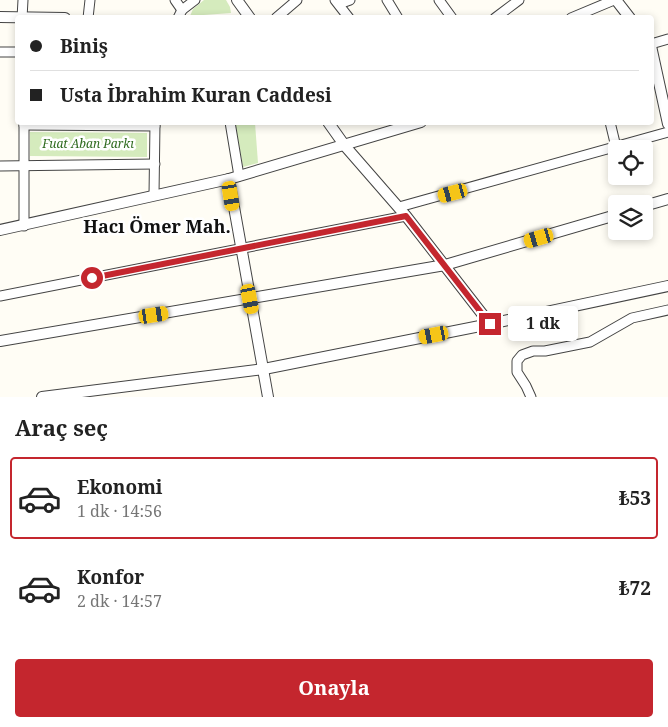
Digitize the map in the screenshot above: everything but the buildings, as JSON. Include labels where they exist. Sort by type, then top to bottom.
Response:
[{"type":"street","points":[[22,15],[23,0]]},
{"type":"street","points":[[88,15],[90,0]]},
{"type":"street","points":[[175,0],[180,14],[195,0]]},
{"type":"street","points":[[237,0],[248,15]]},
{"type":"street","points":[[280,15],[297,0]]},
{"type":"street","points":[[347,15],[337,2],[350,0]]},
{"type":"street","points":[[387,0],[396,15]]},
{"type":"street","points":[[439,0],[450,15]]},
{"type":"street","points":[[499,15],[519,0]]},
{"type":"street","points":[[578,15],[615,0],[628,15]]},
{"type":"street","points":[[0,17],[15,17]]},
{"type":"street","points":[[654,44],[668,39]]},
{"type":"street","points":[[0,52],[15,52]]},
{"type":"street","points":[[654,59],[668,124]]},
{"type":"street","points":[[24,125],[24,226]]},
{"type":"street","points":[[154,125],[154,195]]},
{"type":"street","points":[[230,125],[240,249],[268,397]]},
{"type":"street","points":[[330,125],[345,146],[402,211],[490,324]]},
{"type":"street","points":[[0,230],[234,177],[412,125]]},
{"type":"street","points":[[611,125],[614,140]]},
{"type":"street","points":[[640,140],[668,132]]},
{"type":"street","points":[[0,296],[240,249],[402,211],[608,149]]},
{"type":"street","points":[[0,166],[155,164]]},
{"type":"street","points":[[653,203],[668,199]]},
{"type":"street","points":[[0,341],[445,265],[608,217]]},
{"type":"street","points":[[42,397],[264,369],[668,286]]},
{"type":"street","points":[[531,397],[517,372],[517,361],[522,355],[533,351],[545,351],[590,342],[632,318],[668,310]]},
{"type":"green space","points":[[204,0],[226,0],[231,13],[190,15],[193,9]]},
{"type":"green space","points":[[235,125],[255,125],[258,163],[243,167]]},
{"type":"green space","name":"Fuat Aban Parkı","points":[[30,132],[147,133],[147,157],[30,156]]},
{"type":"district","name":"Hacı Ömer Mah.","points":[[157,227]]},
{"type":"route","points":[[92,278],[406,216],[490,324]]}]
